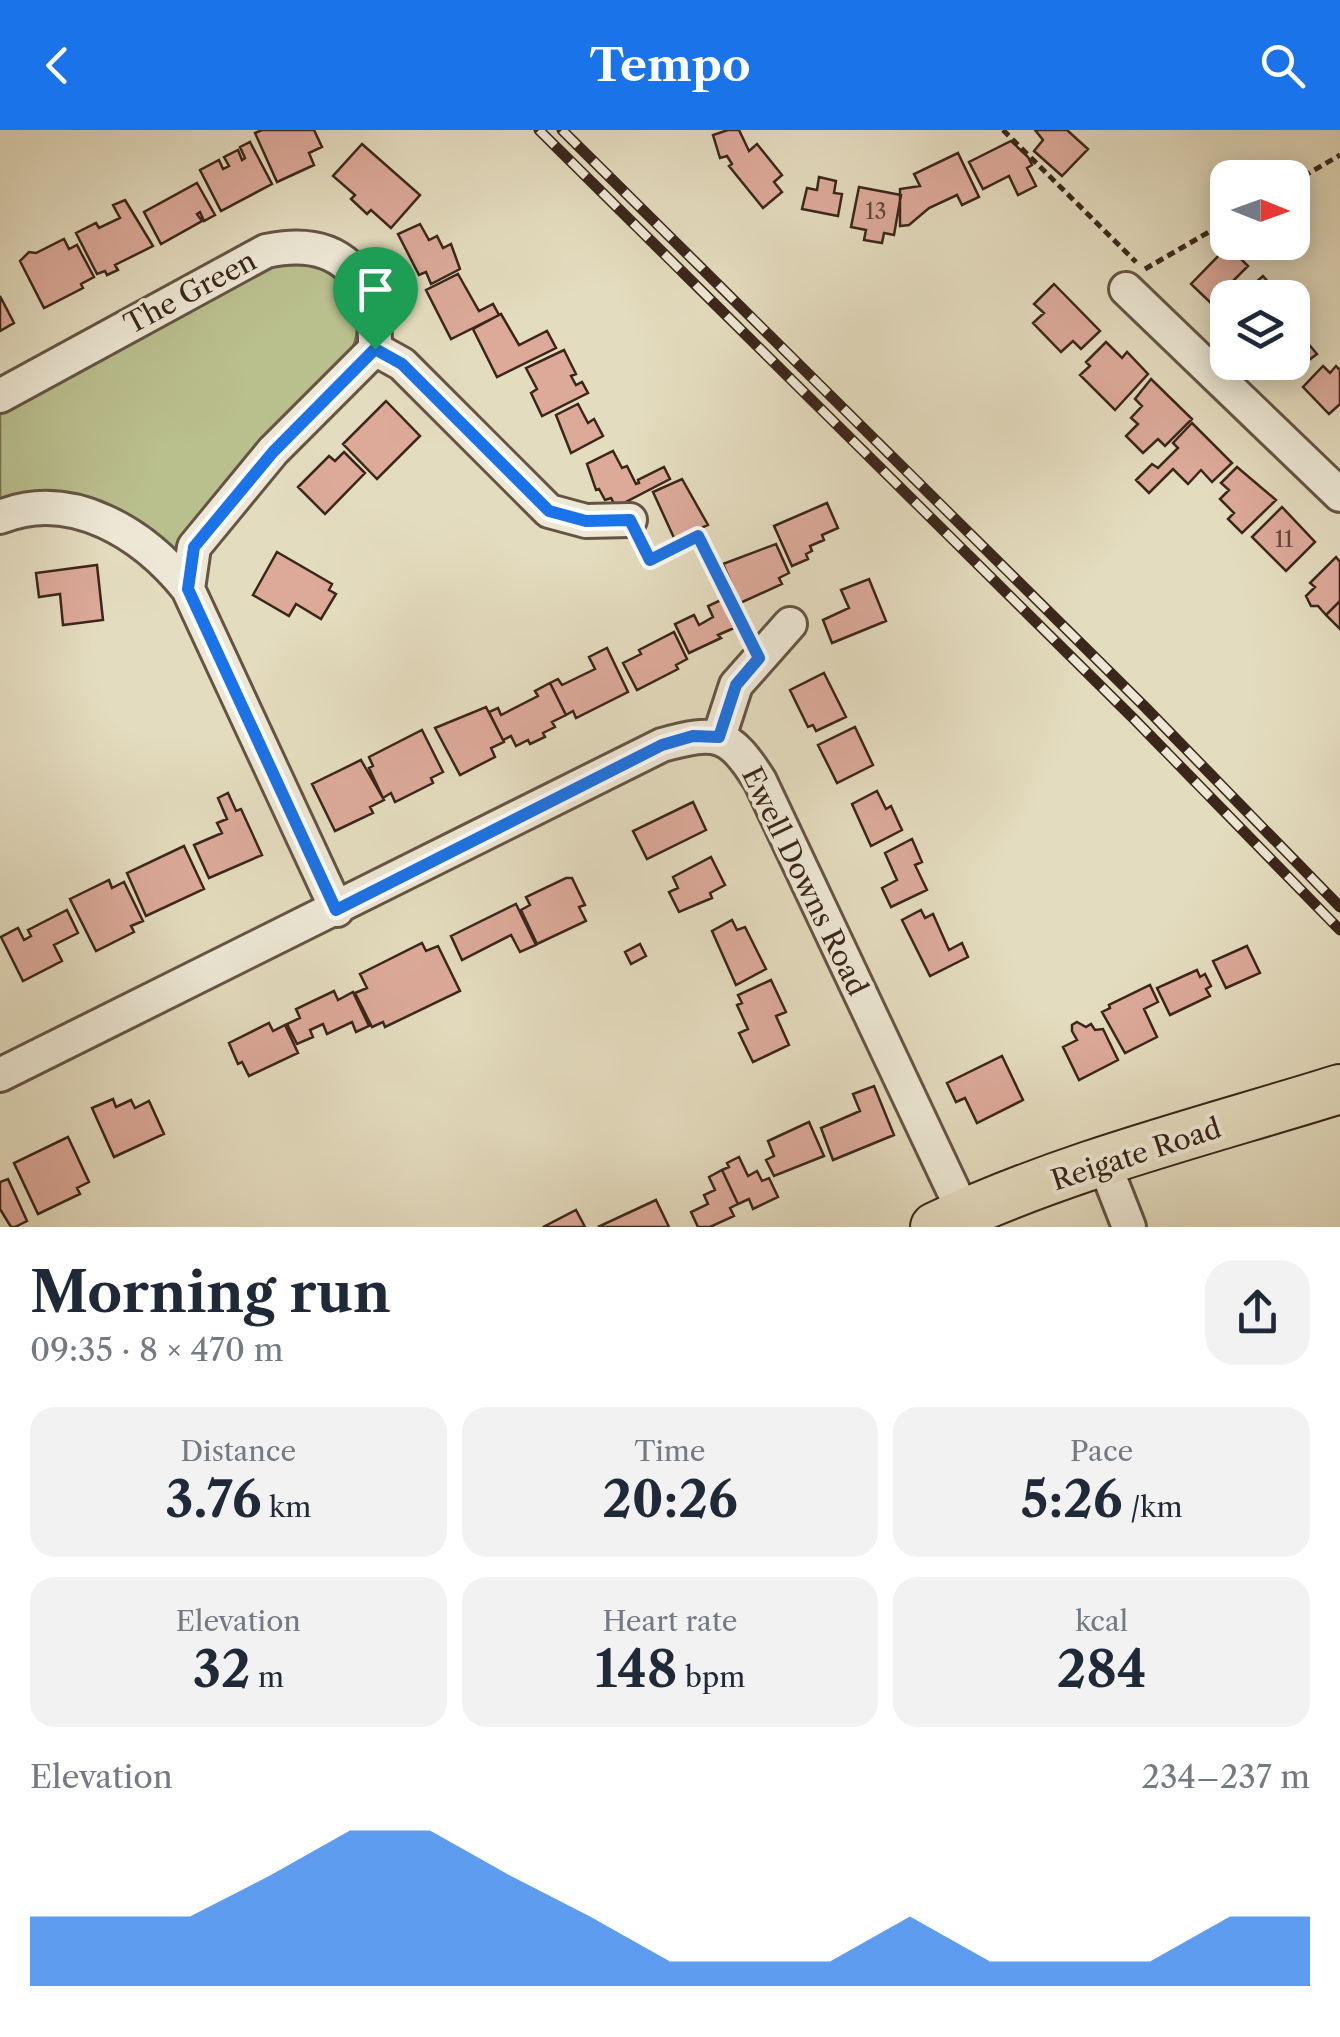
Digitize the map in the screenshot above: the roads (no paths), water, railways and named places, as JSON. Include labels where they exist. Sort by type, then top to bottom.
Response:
[{"type":"highway","name":"Reigate Road","points":[[950,1220],[1104,1163],[1340,1089]]},
{"type":"street","name":"The Green","points":[[0,396],[230,269],[266,251],[292,245],[320,248],[346,262],[364,284],[374,312],[375,349]]},
{"type":"street","points":[[1134,279],[1340,494]]},
{"type":"street","points":[[188,589],[194,547],[273,452],[375,349],[402,364],[549,511],[586,521],[630,520]]},
{"type":"street","points":[[3,506],[70,508],[138,540],[166,562],[188,589],[336,910]]},
{"type":"street","points":[[0,1075],[662,745],[693,736],[719,737],[736,685],[790,624]]},
{"type":"street","name":"Ewell Downs Road","points":[[719,737],[742,752],[760,781],[950,1220]]},
{"type":"street","points":[[1104,1163],[1129,1227]]},
{"type":"railway","points":[[539,130],[1134,719],[1340,930]]},
{"type":"railway","points":[[562,130],[1145,707],[1340,907]]}]
